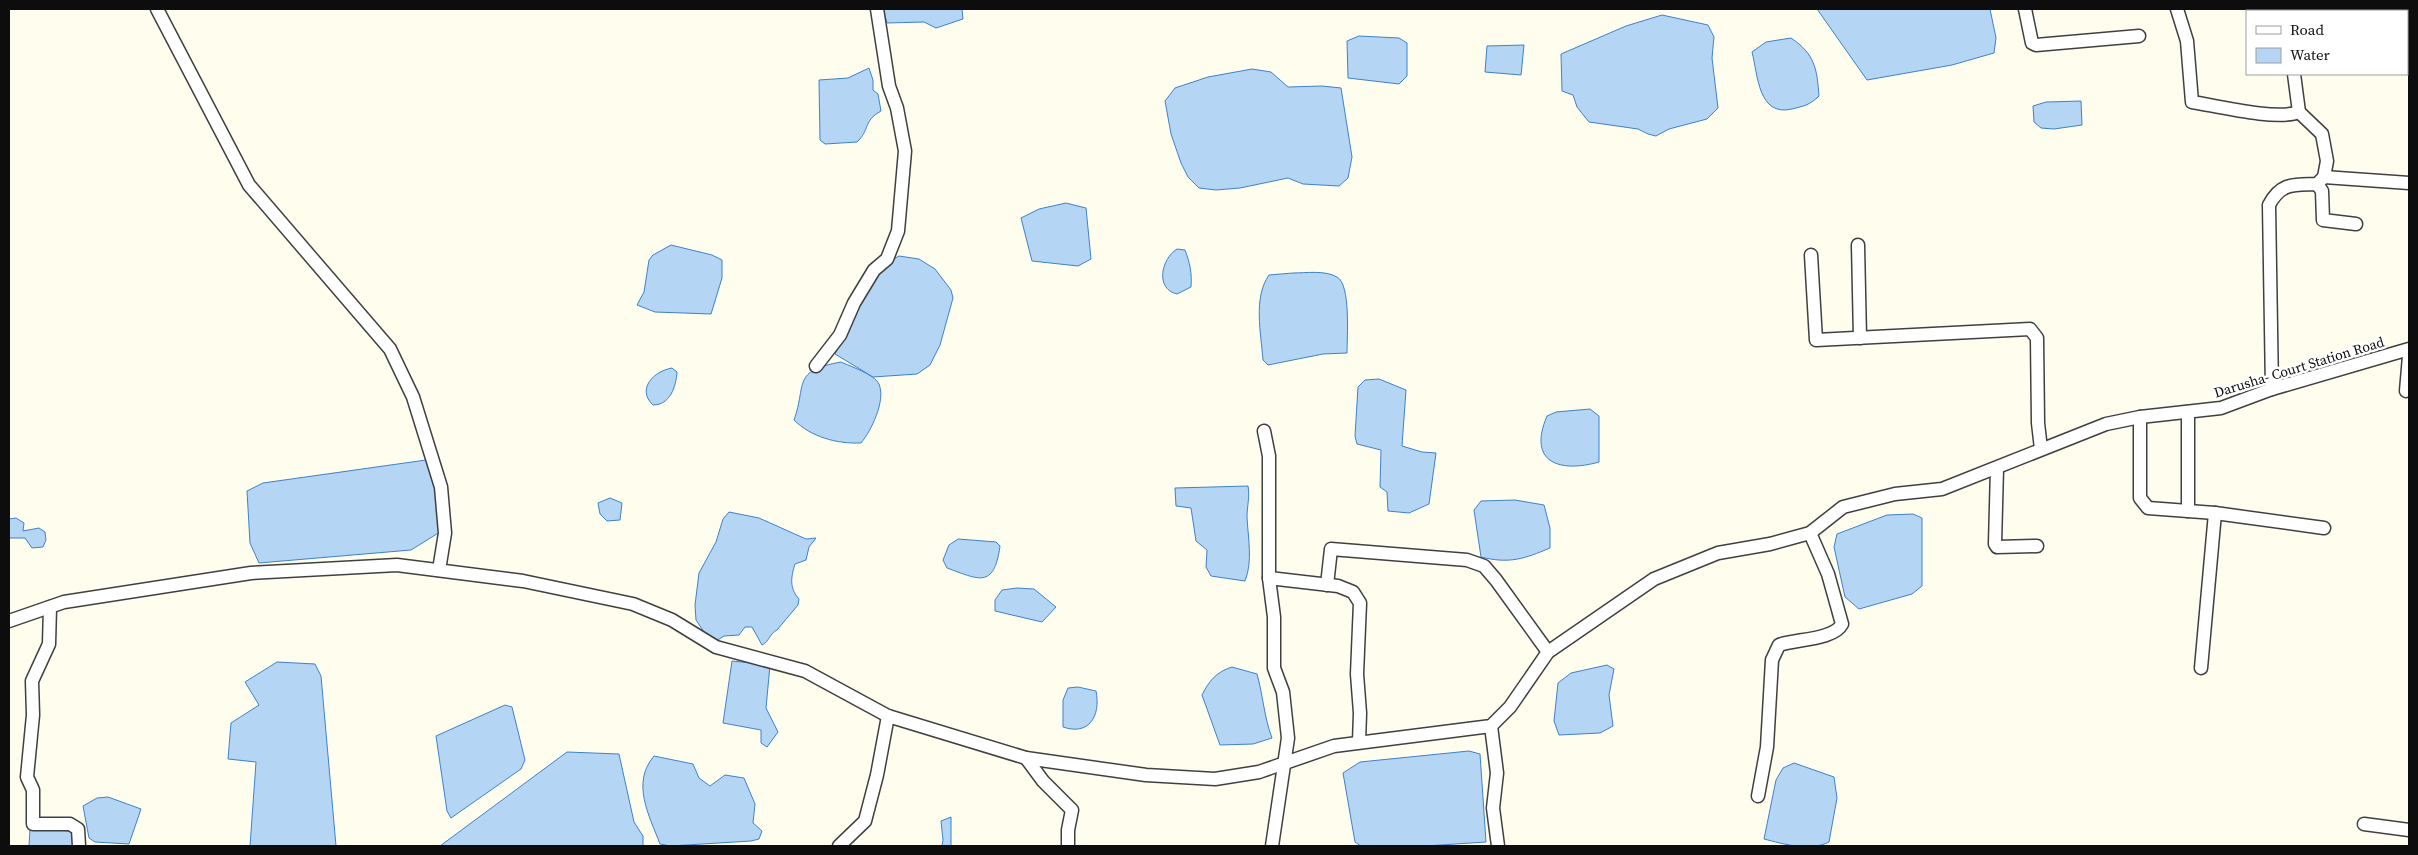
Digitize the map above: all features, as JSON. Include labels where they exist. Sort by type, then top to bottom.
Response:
[{"type":"street","points":[[156,9],[249,185],[390,349],[413,397],[441,487],[445,533],[438,570]]},
{"type":"street","points":[[816,366],[840,335],[854,303],[874,270],[887,259],[898,231],[905,151],[897,108],[889,86],[877,9]]},
{"type":"street","points":[[2025,9],[2030,37],[2032,43],[2036,46],[2139,36]]},
{"type":"street","points":[[2177,9],[2187,41],[2192,102],[2275,115],[2290,116],[2299,112]]},
{"type":"street","points":[[2294,75],[2299,112],[2322,134],[2327,161],[2320,181],[2323,220],[2356,224]]},
{"type":"street","points":[[2272,389],[2269,206],[2275,193],[2288,186],[2320,181],[2409,183]]},
{"type":"street","points":[[1858,244],[1860,338]]},
{"type":"street","points":[[1811,255],[1814,337],[1816,340],[2030,329],[2037,338],[2038,423],[2042,449]]},
{"type":"street","name":"Darusha- Court Station Road","points":[[1810,533],[1843,507],[1895,494],[1942,489],[2106,424],[2221,408],[2272,389],[2409,349]]},
{"type":"street","points":[[2406,391],[2409,356]]},
{"type":"street","points":[[2188,412],[2188,511]]},
{"type":"street","points":[[2140,418],[2140,498],[2148,508],[2215,512],[2324,528]]},
{"type":"street","points":[[1264,431],[1269,456],[1269,578],[1274,617],[1274,668],[1282,692],[1288,738],[1272,846]]},
{"type":"street","points":[[1997,468],[1995,544],[1997,547],[2007,548],[2037,546]]},
{"type":"street","points":[[2201,668],[2215,512]]},
{"type":"street","points":[[9,621],[64,602],[251,573],[397,565],[523,581],[633,604],[672,620],[716,647],[805,671],[888,716],[1026,758],[1146,775],[1215,779],[1259,772],[1286,761],[1334,746],[1490,726],[1510,707],[1548,652],[1654,579],[1718,553],[1770,544],[1810,533],[1828,574],[1842,624],[1840,630],[1832,635],[1789,641],[1779,645],[1772,660],[1767,747],[1758,796]]},
{"type":"street","points":[[1328,585],[1331,548],[1467,560],[1484,566],[1548,652]]},
{"type":"street","points":[[1269,578],[1338,586],[1353,592],[1360,603],[1357,674],[1360,713],[1359,742]]},
{"type":"street","points":[[50,607],[49,644],[32,681],[33,715],[27,777],[33,790],[33,824],[70,824],[78,829],[79,846]]},
{"type":"street","points":[[839,846],[865,821],[877,775],[888,716]]},
{"type":"street","points":[[1490,726],[1497,773],[1493,808],[1498,846]]},
{"type":"street","points":[[1026,758],[1043,781],[1072,810],[1068,830],[1068,846]]},
{"type":"street","points":[[2364,824],[2409,830]]},
{"type":"water","points":[[883,9],[962,9],[963,19],[936,28],[924,22],[887,23]]},
{"type":"water","points":[[1817,9],[1990,9],[1996,38],[1994,53],[1952,65],[1867,80]]},
{"type":"water","points":[[1662,15],[1708,25],[1714,37],[1712,58],[1718,108],[1707,119],[1669,129],[1656,136],[1638,129],[1589,122],[1577,107],[1573,95],[1562,91],[1561,54],[1626,26]]},
{"type":"water","points":[[1359,36],[1399,38],[1407,43],[1407,76],[1399,84],[1348,78],[1347,41]]},
{"type":"water","points":[[1791,38],[1810,56],[1816,70],[1819,96],[1803,106],[1781,110],[1772,107],[1766,101],[1758,82],[1752,52],[1766,42]]},
{"type":"water","points":[[1524,45],[1521,75],[1485,72],[1487,46]]},
{"type":"water","points":[[869,68],[873,80],[873,90],[878,94],[881,111],[871,118],[864,134],[857,142],[825,144],[820,140],[819,80],[848,78]]},
{"type":"water","points":[[1252,69],[1271,72],[1288,87],[1322,86],[1341,88],[1352,157],[1348,178],[1339,186],[1303,184],[1288,178],[1240,188],[1216,190],[1199,188],[1188,177],[1171,134],[1165,101],[1175,88],[1208,77]]},
{"type":"water","points":[[2081,101],[2082,125],[2054,129],[2041,128],[2034,122],[2033,106],[2046,102]]},
{"type":"water","points":[[1066,203],[1086,208],[1091,259],[1078,266],[1032,261],[1021,218],[1039,209]]},
{"type":"water","points":[[671,245],[712,255],[722,260],[722,278],[711,314],[655,312],[637,305],[644,292],[649,260],[653,255]]},
{"type":"water","points":[[1177,249],[1185,250],[1190,268],[1191,287],[1177,294],[1165,286],[1163,273],[1167,260]]},
{"type":"water","points":[[899,256],[919,259],[935,269],[951,290],[953,298],[940,345],[930,365],[917,374],[873,377],[835,354],[871,285],[890,262]]},
{"type":"water","points":[[1327,273],[1337,277],[1341,282],[1346,300],[1347,353],[1323,354],[1268,365],[1263,360],[1259,316],[1264,284],[1269,275]]},
{"type":"water","points":[[841,362],[868,374],[877,381],[881,391],[881,399],[873,424],[861,443],[834,441],[816,435],[794,420],[801,388],[808,375],[814,370]]},
{"type":"water","points":[[672,368],[677,372],[671,394],[664,402],[653,405],[646,393],[649,382],[659,373]]},
{"type":"water","points":[[1379,379],[1406,390],[1402,446],[1422,452],[1436,453],[1429,504],[1409,513],[1388,511],[1387,492],[1380,487],[1381,450],[1357,444],[1355,436],[1358,387],[1365,380]]},
{"type":"water","points":[[1590,409],[1599,416],[1599,462],[1572,466],[1560,465],[1551,461],[1544,454],[1541,445],[1542,432],[1547,416],[1556,412]]},
{"type":"water","points":[[426,460],[433,467],[440,532],[411,550],[259,563],[250,543],[247,491],[263,483]]},
{"type":"water","points":[[1248,486],[1249,566],[1245,581],[1211,576],[1206,567],[1207,550],[1196,541],[1191,508],[1176,506],[1175,488]]},
{"type":"water","points":[[610,498],[622,503],[620,520],[607,521],[600,514],[598,503]]},
{"type":"water","points":[[1515,500],[1544,505],[1550,528],[1550,548],[1516,559],[1500,560],[1481,557],[1474,510],[1481,501]]},
{"type":"water","points":[[729,512],[759,518],[806,539],[816,538],[809,547],[806,560],[795,564],[792,587],[799,599],[798,605],[762,645],[752,627],[745,627],[739,635],[724,636],[716,641],[704,632],[696,620],[695,605],[699,573],[716,542],[723,519]]},
{"type":"water","points":[[1913,514],[1922,518],[1922,586],[1912,594],[1859,609],[1845,597],[1834,547],[1837,534],[1887,515]]},
{"type":"water","points":[[16,518],[24,523],[23,531],[39,528],[45,532],[46,540],[43,547],[32,548],[25,538],[9,538],[9,519]]},
{"type":"water","points":[[958,539],[996,542],[1000,546],[994,570],[989,575],[983,578],[976,577],[947,568],[943,560],[949,545]]},
{"type":"water","points":[[1017,588],[1034,589],[1056,607],[1042,622],[995,611],[995,600],[1002,590]]},
{"type":"water","points":[[732,661],[770,665],[766,708],[778,732],[767,747],[761,743],[761,730],[723,723]]},
{"type":"water","points":[[277,662],[315,664],[321,676],[336,846],[250,846],[256,762],[228,759],[231,723],[259,705],[245,682]]},
{"type":"water","points":[[1607,665],[1614,669],[1609,695],[1613,726],[1600,733],[1559,735],[1554,721],[1558,683],[1571,673]]},
{"type":"water","points":[[1232,667],[1257,674],[1272,738],[1253,744],[1220,745],[1202,695],[1207,685],[1214,678]]},
{"type":"water","points":[[1078,687],[1096,691],[1097,708],[1095,716],[1091,722],[1080,729],[1063,727],[1063,700],[1068,688]]},
{"type":"water","points":[[505,705],[512,707],[525,760],[521,769],[451,818],[447,811],[436,736]]},
{"type":"water","points":[[1469,751],[1480,754],[1486,842],[1425,846],[1361,846],[1355,842],[1343,773],[1360,762]]},
{"type":"water","points":[[567,752],[619,754],[634,822],[643,836],[643,846],[440,846]]},
{"type":"water","points":[[654,756],[693,764],[699,778],[710,786],[725,775],[744,778],[755,804],[753,823],[762,831],[759,839],[670,846],[660,844],[647,811],[643,788],[647,766]]},
{"type":"water","points":[[1794,763],[1834,777],[1837,798],[1829,842],[1805,847],[1764,839],[1776,780],[1783,768]]},
{"type":"water","points":[[108,797],[141,809],[129,844],[95,842],[89,838],[83,806],[97,798]]},
{"type":"water","points":[[951,817],[951,846],[942,846],[941,821]]},
{"type":"water","points":[[30,829],[71,831],[74,837],[74,846],[29,846]]}]
